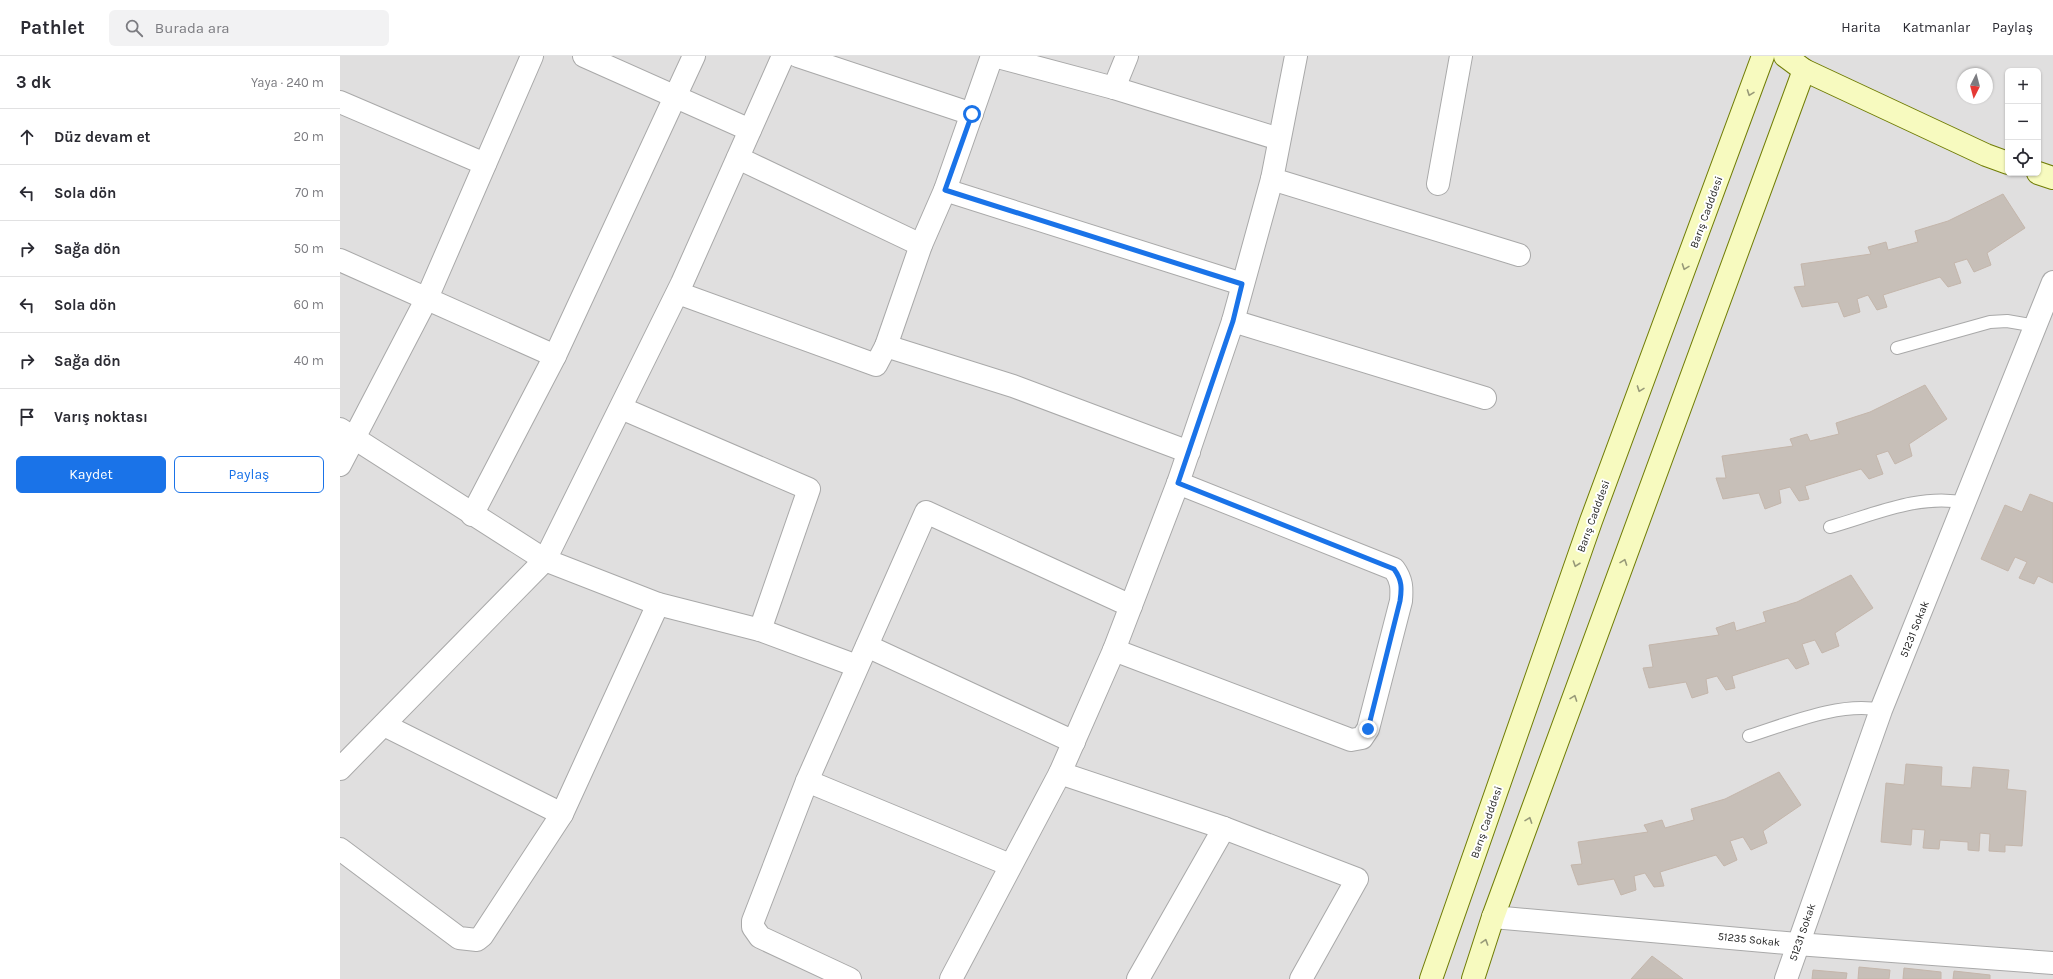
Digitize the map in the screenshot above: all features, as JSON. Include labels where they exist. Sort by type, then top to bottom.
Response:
[{"type":"main road","name":"Barış Cadddesi","points":[[1431,979],[1591,521],[1763,56]]},
{"type":"main road","points":[[1785,56],[1804,70],[1986,155],[2005,162]]},
{"type":"main road","points":[[1473,979],[1493,917],[1804,70]]},
{"type":"main road","points":[[2041,174],[2053,178]]},
{"type":"street","points":[[340,465],[347,433],[427,298],[532,56]]},
{"type":"street","points":[[584,56],[750,130]]},
{"type":"street","points":[[472,515],[555,356],[694,56]]},
{"type":"street","points":[[340,769],[545,560],[678,293],[783,56]]},
{"type":"street","points":[[798,56],[972,114]]},
{"type":"street","points":[[678,293],[876,365],[886,346],[921,245],[945,190],[993,56],[1114,88],[1279,139]]},
{"type":"street","points":[[1114,88],[1127,56]]},
{"type":"street","points":[[951,979],[1060,773],[1114,650],[1178,483],[1233,321],[1272,179],[1296,56]]},
{"type":"street","points":[[1438,184],[1461,56]]},
{"type":"street","points":[[340,102],[485,164]]},
{"type":"street","points":[[738,158],[921,245]]},
{"type":"street","points":[[1272,179],[1519,255]]},
{"type":"street","points":[[945,190],[1242,284]]},
{"type":"street","points":[[340,260],[555,356]]},
{"type":"street","name":"51231 Sokak","points":[[1786,979],[1797,944],[1881,710],[2053,282]]},
{"type":"street","points":[[1233,321],[1485,398]]},
{"type":"street","points":[[886,346],[1013,386],[1189,452]]},
{"type":"street","points":[[621,408],[808,489],[760,630]]},
{"type":"street","points":[[347,433],[472,515],[545,560],[658,604],[760,630],[857,666]]},
{"type":"street","points":[[1114,650],[1351,740],[1362,738],[1368,729],[1400,601],[1402,583],[1394,569],[1178,483]]},
{"type":"street","points":[[850,979],[760,937],[754,927],[754,915],[807,781],[926,512],[1131,606]]},
{"type":"street","points":[[340,849],[459,938],[477,940],[482,936],[562,814],[658,604]]},
{"type":"street","points":[[867,646],[1074,742]]},
{"type":"street","points":[[384,725],[562,814]]},
{"type":"street","points":[[1060,773],[1224,828],[1357,879],[1300,979]]},
{"type":"street","points":[[807,781],[1010,865]]},
{"type":"street","points":[[1138,979],[1224,828]]},
{"type":"street","name":"51235 Sokak","points":[[1493,917],[1797,944],[2053,963]]},
{"type":"lane","points":[[1897,348],[1990,322],[2007,321],[2036,326]]},
{"type":"lane","points":[[1830,527],[1923,500],[1940,500],[1964,503]]},
{"type":"lane","points":[[1749,736],[1841,709],[1872,708],[1881,710]]},
{"type":"shaded area","points":[[340,56],[2053,56],[2053,979],[340,979]]},
{"type":"building","points":[[2003,194],[2025,228],[1987,253],[1991,265],[1974,272],[1967,259],[1954,263],[1961,283],[1948,287],[1940,277],[1883,295],[1887,307],[1877,310],[1868,295],[1857,299],[1860,312],[1844,317],[1838,302],[1802,307],[1794,287],[1805,286],[1801,264],[1871,254],[1868,247],[1886,242],[1888,250],[1918,242],[1915,231],[1948,221]]},
{"type":"building","points":[[1925,385],[1947,419],[1909,444],[1912,456],[1895,464],[1888,451],[1876,455],[1883,474],[1869,479],[1861,469],[1805,486],[1809,499],[1799,501],[1790,487],[1779,490],[1781,503],[1765,509],[1759,493],[1723,499],[1716,478],[1726,478],[1722,456],[1793,446],[1790,439],[1807,434],[1810,441],[1839,434],[1836,423],[1870,412]]},
{"type":"building","points":[[2030,494],[2053,503],[2053,583],[2038,576],[2034,584],[2019,578],[2027,562],[2015,557],[2008,571],[1981,559],[2005,505],[2022,512]]},
{"type":"building","points":[[1851,575],[1873,608],[1835,633],[1839,646],[1822,653],[1815,640],[1802,644],[1809,664],[1796,669],[1788,658],[1732,676],[1735,688],[1726,690],[1717,676],[1706,679],[1708,693],[1692,698],[1686,682],[1649,688],[1643,668],[1653,667],[1649,645],[1719,635],[1716,628],[1734,622],[1736,631],[1766,622],[1763,612],[1797,602]]},
{"type":"building","points":[[1906,764],[1942,767],[1941,786],[1971,788],[1973,767],[2009,770],[2007,789],[2026,791],[2022,846],[2005,845],[2005,852],[1989,851],[1990,834],[1980,833],[1979,851],[1968,850],[1968,842],[1940,840],[1939,849],[1923,848],[1925,830],[1912,829],[1911,845],[1881,842],[1886,783],[1904,785]]},
{"type":"building","points":[[1779,772],[1801,805],[1763,831],[1767,843],[1751,850],[1743,837],[1730,841],[1737,860],[1724,866],[1716,855],[1660,872],[1664,886],[1654,887],[1645,873],[1634,876],[1636,890],[1621,895],[1614,879],[1578,885],[1571,865],[1582,864],[1578,842],[1648,832],[1644,825],[1662,820],[1665,828],[1694,820],[1691,809],[1725,799]]},
{"type":"building","points":[[1652,956],[1683,979],[1631,979]]},
{"type":"building","points":[[1859,967],[1890,970],[1889,979],[1858,979]]},
{"type":"building","points":[[1904,968],[1941,972],[1941,979],[1903,979]]},
{"type":"building","points":[[1813,970],[1847,973],[1846,979],[1812,979]]},
{"type":"building","points":[[1954,971],[1990,975],[1990,979],[1953,979]]},
{"type":"route","points":[[972,114],[945,190],[1242,284],[1233,321],[1178,483],[1394,569],[1402,583],[1402,591],[1368,729]]}]
